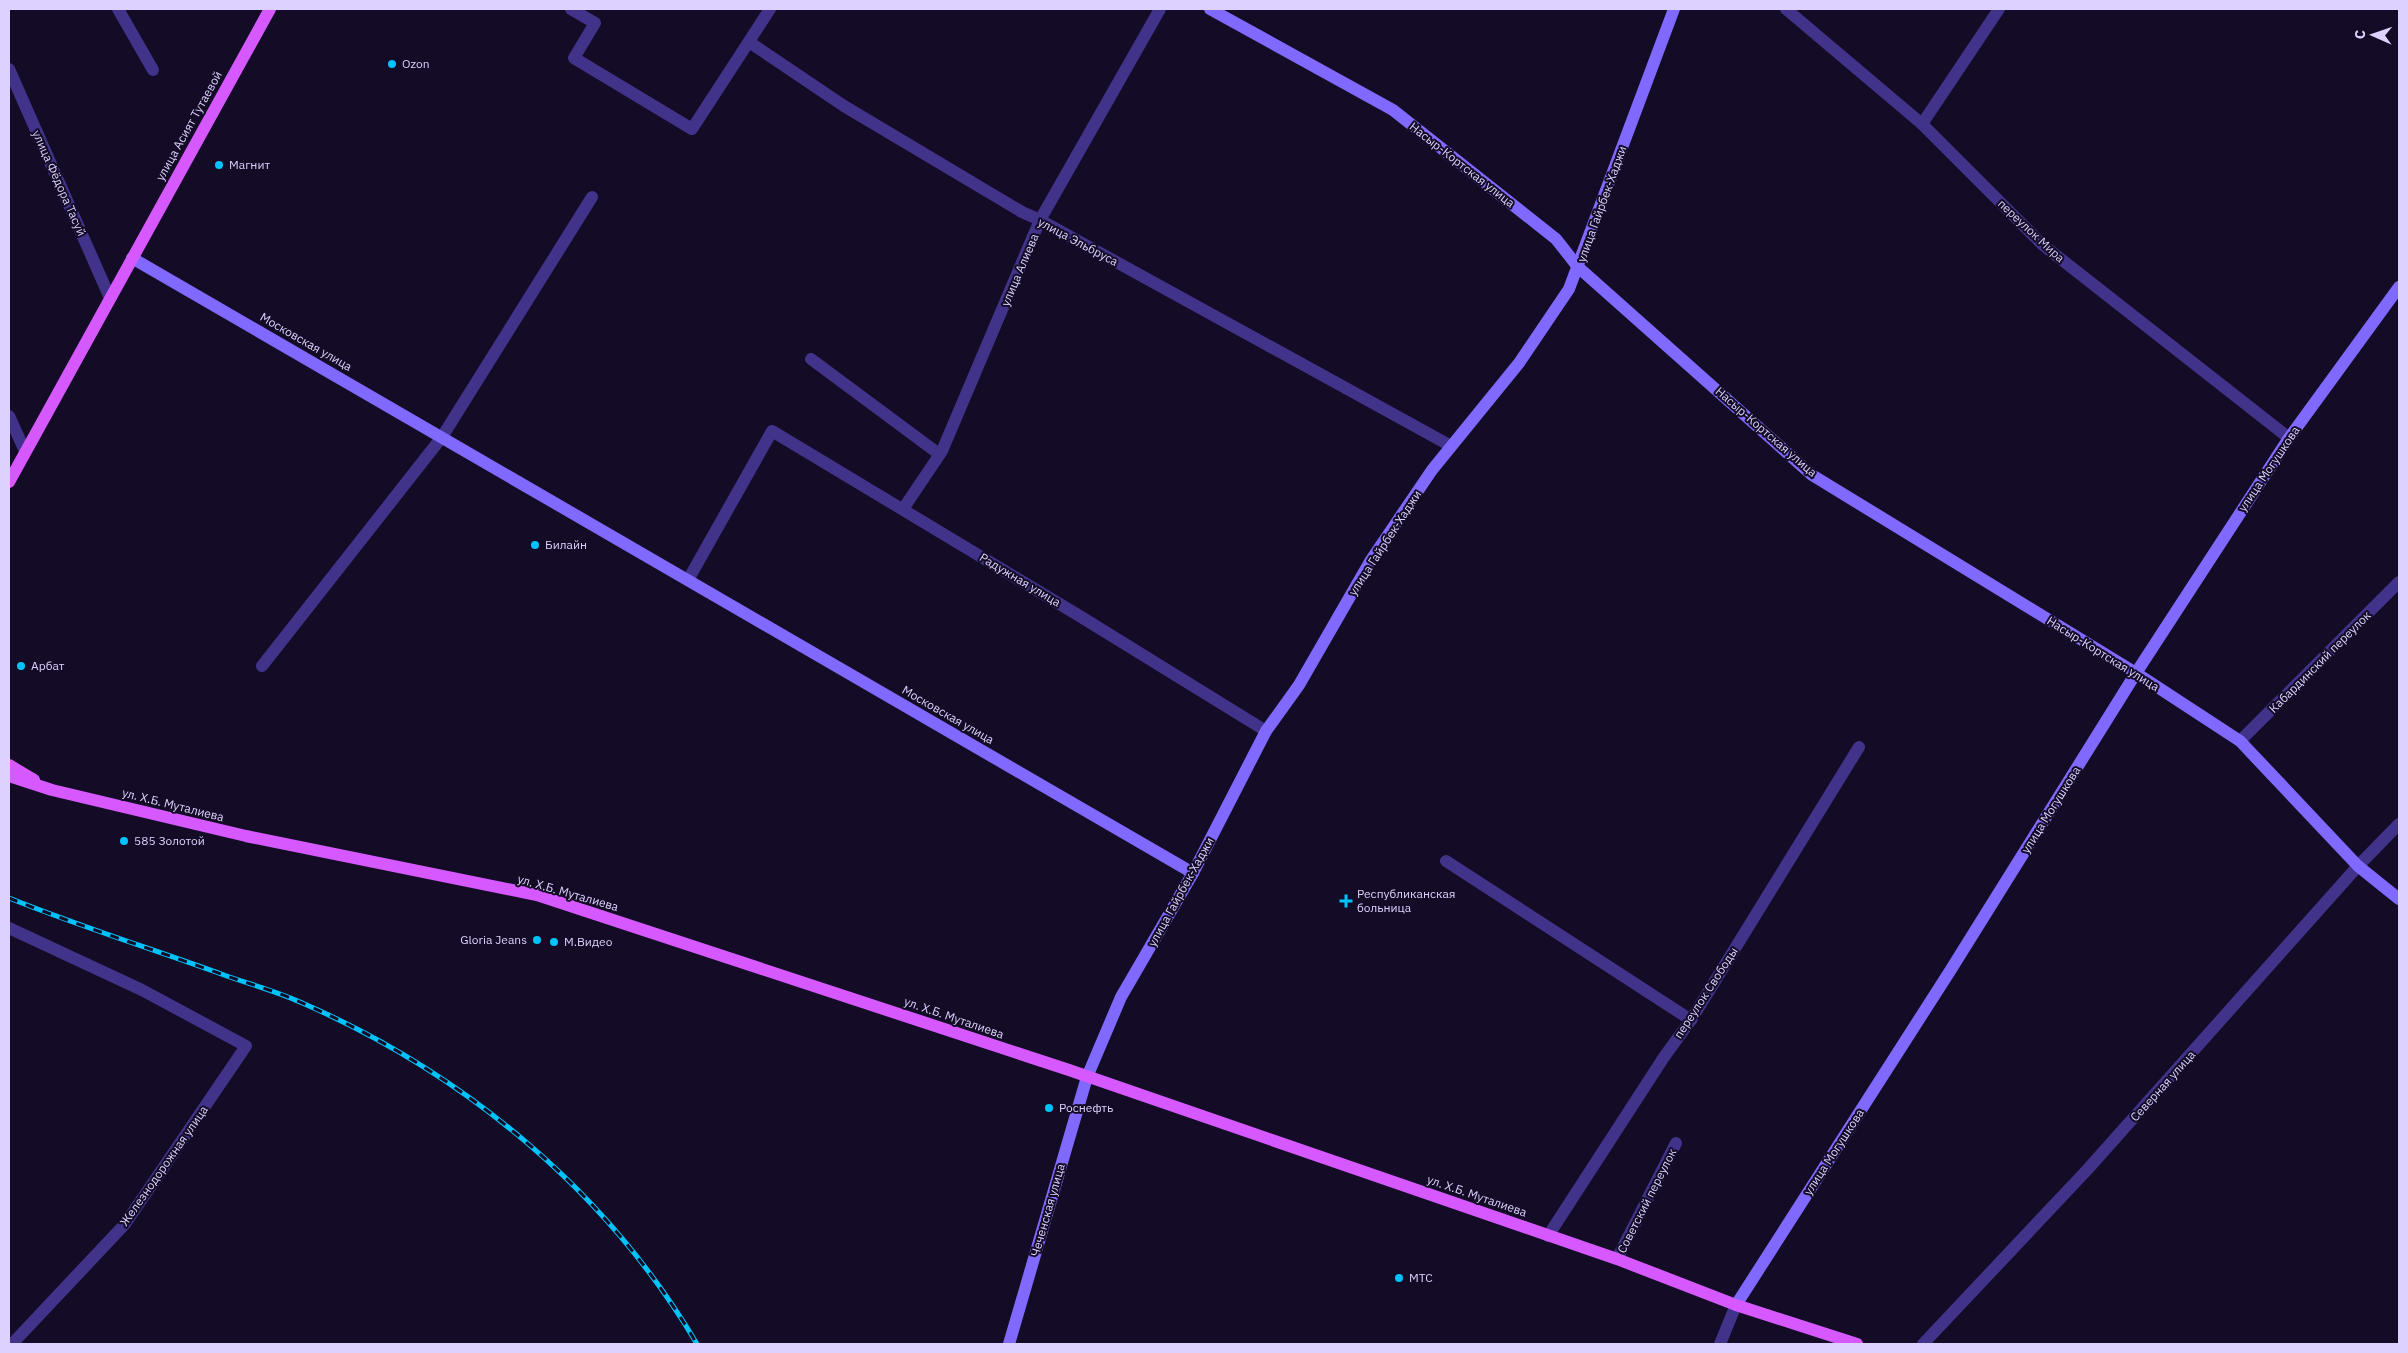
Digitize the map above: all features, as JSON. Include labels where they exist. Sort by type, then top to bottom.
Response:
[{"type":"main road","name":"улица Асият Тутаевой","points":[[132,258],[270,9]]},
{"type":"main road","points":[[9,482],[132,258]]},
{"type":"main road","points":[[9,765],[52,790]]},
{"type":"main road","points":[[9,776],[52,790]]},
{"type":"main road","name":"ул. Х.Б. Муталиева","points":[[52,790],[246,836],[537,895],[1008,1050],[1617,1259],[1736,1305],[1857,1344]]},
{"type":"street","points":[[118,9],[153,70]]},
{"type":"street","points":[[571,9],[595,22],[574,58],[692,129],[770,9]]},
{"type":"street","name":"улица Алиева","points":[[903,509],[940,454],[1040,220],[1160,9]]},
{"type":"street","name":"Насыр-Кортская улица","points":[[1210,9],[1393,110],[1556,239],[1578,267],[1812,474],[2136,674],[2240,741],[2358,866],[2399,899]]},
{"type":"street","name":"улица Гайрбек-Хаджи","points":[[1087,1077],[1121,997],[1193,874],[1266,731],[1299,685],[1371,560],[1451,446],[1519,364],[1569,289],[1674,9]]},
{"type":"street","name":"переулок Мира","points":[[1786,9],[1922,124],[2043,246],[2289,438]]},
{"type":"street","points":[[1922,124],[1999,9]]},
{"type":"street","name":"улица Эльбруса","points":[[749,42],[844,106],[1022,212],[1040,220],[1451,446]]},
{"type":"street","name":"улица Фёдора Тасуй","points":[[9,69],[110,298]]},
{"type":"street","points":[[262,666],[442,437],[592,197]]},
{"type":"street","name":"Московская улица","points":[[132,258],[1193,874]]},
{"type":"street","name":"улица Могушкова","points":[[1720,1344],[1736,1305],[1950,971],[2136,674],[2289,438],[2399,287]]},
{"type":"street","points":[[811,359],[940,454]]},
{"type":"street","points":[[9,416],[26,451]]},
{"type":"street","name":"Радужная улица","points":[[688,580],[772,431],[1266,731]]},
{"type":"street","name":"Кабардинский переулок","points":[[2240,741],[2399,582]]},
{"type":"street","name":"переулок Свободы","points":[[1548,1236],[1664,1057],[1691,1020],[1860,747]]},
{"type":"street","name":"Северная улица","points":[[1923,1344],[2087,1170],[2358,866],[2399,824]]},
{"type":"street","points":[[1446,861],[1691,1020]]},
{"type":"street","name":"Железнодорожная улица","points":[[9,928],[142,990],[246,1046],[124,1224],[12,1344]]},
{"type":"street","name":"Чеченская улица","points":[[1008,1344],[1087,1077]]},
{"type":"street","name":"Советский переулок","points":[[1617,1259],[1676,1143]]},
{"type":"railway","points":[[9,898],[89,928],[291,998],[360,1031],[418,1064],[474,1101],[526,1142],[575,1187],[620,1236],[661,1288],[697,1344]]},
{"type":"place","name":"Ozon","points":[[392,64]]},
{"type":"place","name":"Магнит","points":[[219,165]]},
{"type":"place","name":"Билайн","points":[[535,545]]},
{"type":"place","name":"Арбат","points":[[21,666]]},
{"type":"place","name":"585 Золотой","points":[[124,841]]},
{"type":"place","name":"Республиканская больница","points":[[1346,901]]},
{"type":"place","name":"Gloria Jeans","points":[[537,940]]},
{"type":"place","name":"М.Видео","points":[[554,942]]},
{"type":"place","name":"Роснефть","points":[[1049,1108]]},
{"type":"place","name":"МТС","points":[[1399,1278]]}]
